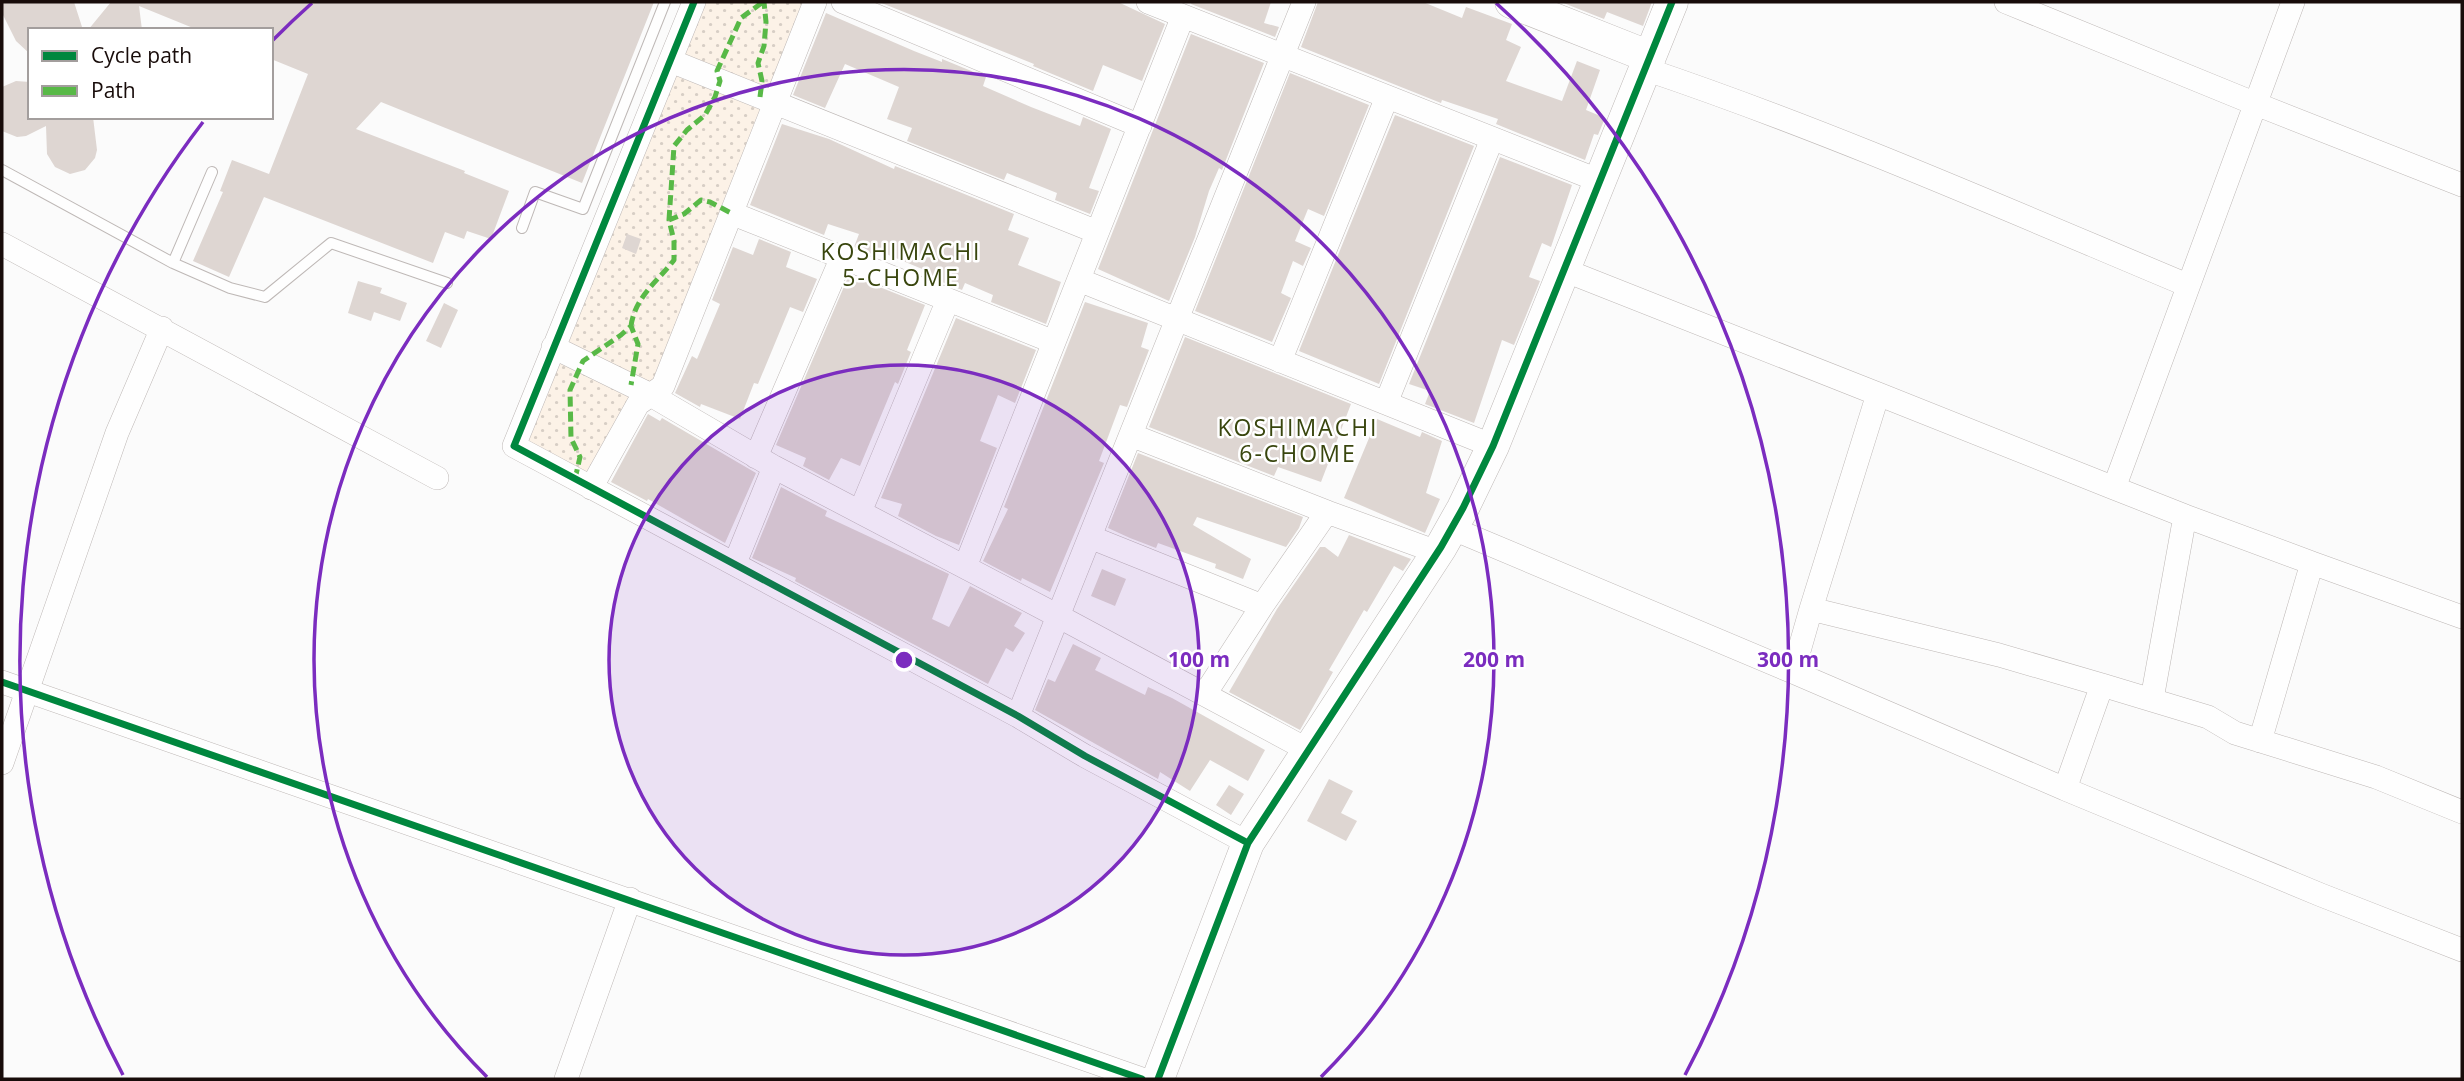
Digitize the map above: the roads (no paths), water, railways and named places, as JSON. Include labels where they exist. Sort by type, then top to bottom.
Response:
[{"type":"street","points":[[694,2],[514,446],[1018,716],[1085,756],[1248,843]]},
{"type":"street","points":[[591,488],[638,404],[663,386],[815,2]]},
{"type":"street","points":[[843,2],[1140,126]]},
{"type":"street","points":[[1148,2],[1600,181]]},
{"type":"street","points":[[1018,716],[1304,2]]},
{"type":"street","points":[[1511,2],[1648,63],[2188,285]]},
{"type":"street","points":[[1158,1079],[1248,843],[1444,540],[1493,446],[1672,2]]},
{"type":"street","points":[[2006,2],[2462,185]]},
{"type":"street","points":[[2114,488],[2293,2]]},
{"type":"street","points":[[965,567],[1184,16]]},
{"type":"street","points":[[671,61],[1097,232]]},
{"type":"street","points":[[1280,361],[1387,97]]},
{"type":"street","points":[[1387,403],[1492,139]]},
{"type":"street","points":[[731,213],[1054,342]]},
{"type":"street","points":[[2,244],[438,478]]},
{"type":"street","points":[[735,563],[765,462],[842,257]]},
{"type":"street","points":[[1564,270],[2185,516],[2462,617]]},
{"type":"street","points":[[1079,280],[1493,446]]},
{"type":"street","points":[[860,512],[948,300]]},
{"type":"street","points":[[2,763],[117,433],[162,328]]},
{"type":"street","points":[[553,347],[649,394],[765,462],[1308,750]]},
{"type":"street","points":[[1793,671],[1878,394]]},
{"type":"street","points":[[1131,435],[1327,512],[1444,540],[1793,671],[2065,789],[2462,950]]},
{"type":"street","points":[[1205,694],[1327,512]]},
{"type":"street","points":[[2152,699],[2185,516]]},
{"type":"street","points":[[1090,537],[1262,606]]},
{"type":"street","points":[[2260,741],[2312,563]]},
{"type":"street","points":[[1811,609],[1999,655],[2152,699],[2208,717],[2235,733],[2376,777],[2462,812]]},
{"type":"street","points":[[2,682],[1142,1079]]},
{"type":"street","points":[[2065,789],[2102,685]]},
{"type":"street","points":[[566,1079],[630,899]]},
{"type":"lane","points":[[522,228],[535,192],[583,209],[665,2]]},
{"type":"lane","points":[[2,170],[173,263],[230,288],[265,297],[331,243],[447,283]]},
{"type":"lane","points":[[173,263],[212,172]]},
{"type":"district","name":"KOSHIMACHI 5-CHOME","points":[[901,265]]},
{"type":"district","name":"KOSHIMACHI 6-CHOME","points":[[1298,441]]}]
